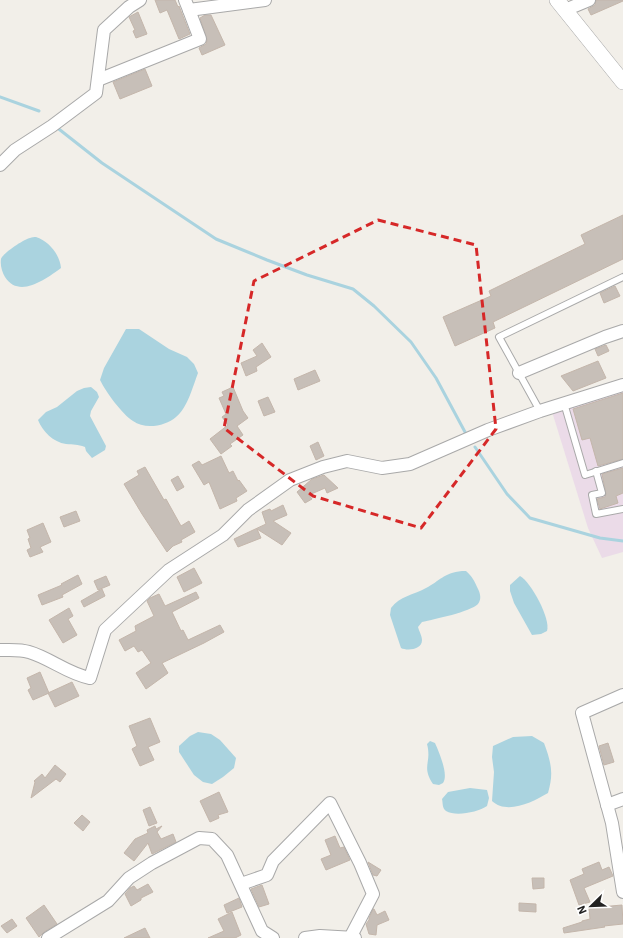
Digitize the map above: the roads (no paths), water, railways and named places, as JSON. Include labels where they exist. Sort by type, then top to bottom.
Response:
[{"type":"street","points":[[0,165],[15,150],[52,126],[96,94],[104,30],[129,7],[140,0]]},
{"type":"street","points":[[98,80],[200,39],[187,5],[266,0]]},
{"type":"street","points":[[589,0],[561,5],[623,82]]},
{"type":"street","points":[[519,373],[623,331]]},
{"type":"street","points":[[0,650],[28,651],[55,662],[80,676],[90,678],[105,630],[169,570],[224,535],[248,510],[290,480],[347,461],[382,468],[410,464],[488,430],[540,411],[623,385]]},
{"type":"street","points":[[623,695],[582,713],[612,823],[623,892]]},
{"type":"street","points":[[607,805],[623,800]]},
{"type":"street","points":[[241,884],[267,875],[273,861],[330,803],[360,863],[372,894],[350,938]]},
{"type":"street","points":[[48,938],[108,901],[129,878],[152,863],[199,838],[212,839],[227,855],[262,931],[272,938]]},
{"type":"street","points":[[305,938],[320,936],[355,938]]},
{"type":"lane","points":[[540,411],[498,337],[623,277]]},
{"type":"lane","points":[[564,403],[586,475],[623,463]]},
{"type":"lane","points":[[596,471],[602,493],[592,495],[596,514],[623,510]]},
{"type":"water","points":[[32,237],[41,239],[53,249],[61,268],[33,285],[25,287],[11,283],[3,273],[1,266],[2,257],[18,244]]},
{"type":"water","points":[[126,329],[139,329],[169,349],[187,357],[194,364],[198,373],[183,409],[176,417],[167,423],[149,426],[138,424],[133,421],[115,402],[100,380],[104,368]]},
{"type":"water","points":[[91,387],[97,392],[99,397],[91,411],[90,416],[106,446],[105,450],[92,458],[86,451],[85,447],[61,443],[53,439],[43,429],[38,420],[46,412],[57,407],[77,391]]},
{"type":"water","points":[[466,571],[476,584],[480,596],[478,604],[468,610],[422,622],[418,627],[422,637],[420,646],[414,649],[401,648],[390,615],[391,608],[403,598],[426,588],[446,575]]},
{"type":"water","points":[[520,576],[529,585],[539,601],[546,618],[547,631],[541,634],[532,635],[514,603],[510,591],[510,585]]},
{"type":"water","points":[[198,732],[211,734],[220,740],[236,758],[234,768],[212,784],[203,782],[194,775],[179,752],[179,746],[190,736]]},
{"type":"water","points":[[532,736],[544,743],[548,756],[551,768],[551,779],[548,793],[520,806],[505,807],[498,805],[492,801],[494,772],[492,757],[493,746],[513,737]]},
{"type":"water","points":[[430,741],[435,743],[444,769],[445,779],[443,783],[439,785],[433,784],[428,773],[427,744]]},
{"type":"water","points":[[470,788],[487,790],[489,798],[487,806],[473,812],[461,814],[450,813],[445,810],[442,799],[448,792]]},
{"type":"waterway","points":[[0,97],[39,111]]},
{"type":"waterway","points":[[55,126],[102,163],[216,239],[307,275],[353,289],[374,306],[411,342],[436,378],[465,432]]},
{"type":"waterway","points":[[475,447],[507,494],[530,518],[600,538],[623,541]]}]
